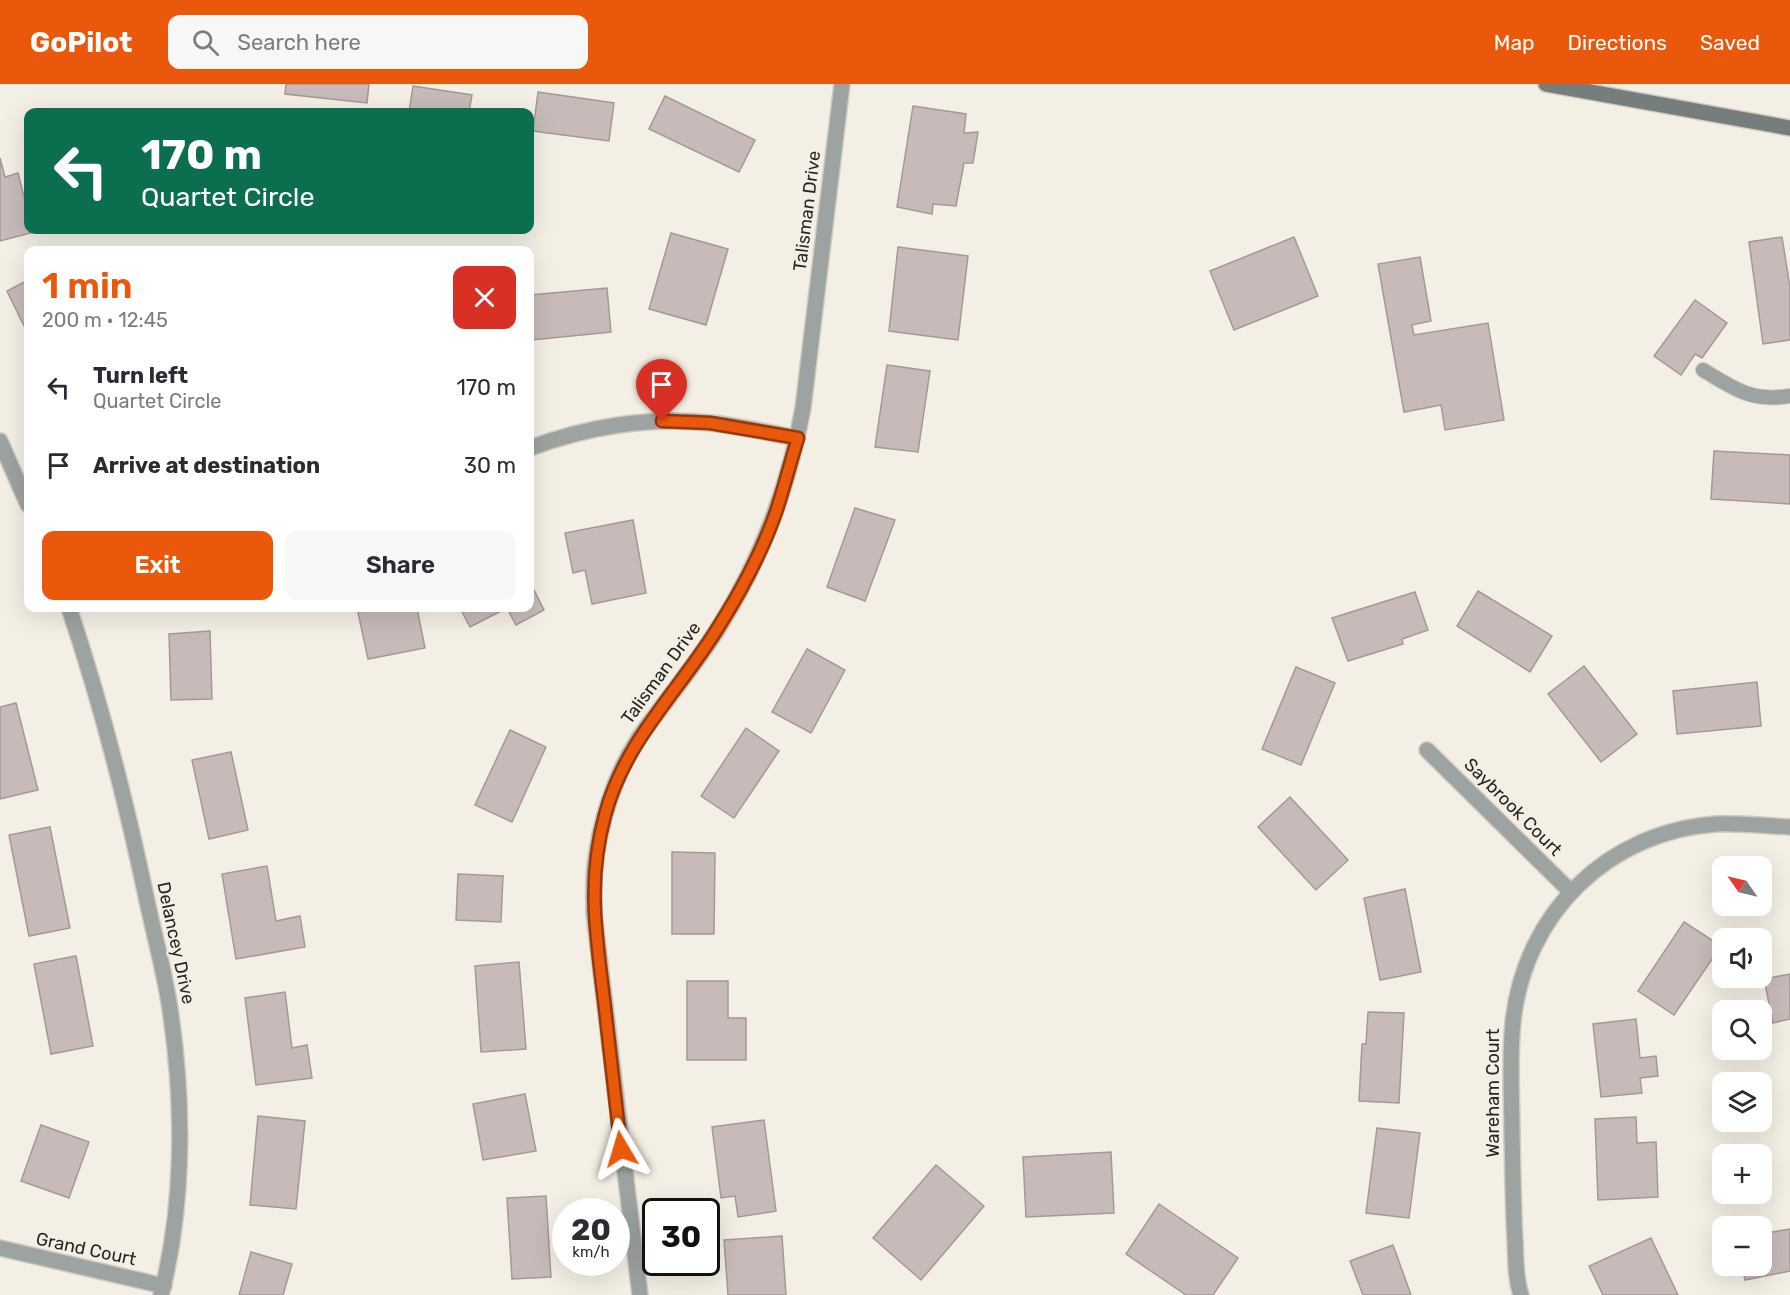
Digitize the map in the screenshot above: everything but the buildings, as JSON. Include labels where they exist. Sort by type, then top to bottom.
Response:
[{"type":"main road","points":[[1546,84],[1790,128]]},
{"type":"street","name":"Talisman Drive","points":[[640,1295],[594,914],[595,865],[605,815],[617,779],[637,741],[720,625],[750,572],[776,513],[798,438],[803,408],[842,84]]},
{"type":"street","points":[[534,446],[562,436],[613,426],[662,421],[710,423],[798,438]]},
{"type":"street","points":[[0,441],[24,496]]},
{"type":"street","name":"Delancey Drive","points":[[70,612],[129,817],[171,1014],[178,1086],[179,1156],[173,1228],[163,1290]]},
{"type":"street","name":"Saybrook Court","points":[[1427,750],[1571,892]]},
{"type":"street","name":"Wareham Court","points":[[1521,1295],[1517,1282],[1513,1205],[1511,1050],[1513,1021],[1522,976],[1532,950],[1552,914],[1571,892],[1605,862],[1642,842],[1675,831],[1718,824],[1790,827]]},
{"type":"street","name":"Grand Court","points":[[0,1248],[163,1290]]},
{"type":"lane","points":[[1703,370],[1743,393],[1761,398],[1790,396]]},
{"type":"route","points":[[621,1149],[594,914],[595,865],[605,815],[617,779],[637,741],[697,660],[750,572],[776,513],[798,438],[710,423],[662,421]]}]
